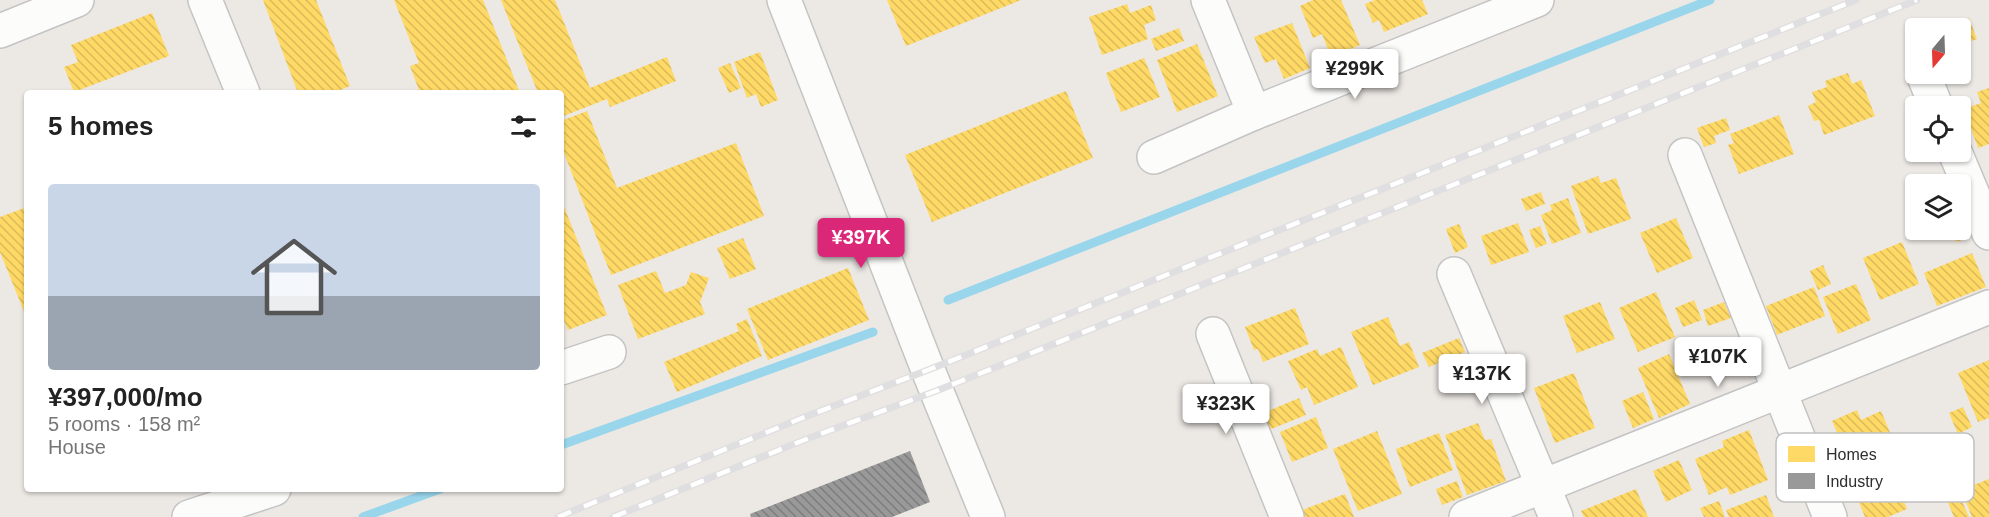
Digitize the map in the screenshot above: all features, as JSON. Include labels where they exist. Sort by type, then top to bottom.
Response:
[{"type":"street","points":[[0,31],[77,0]]},
{"type":"street","points":[[205,0],[242,90]]},
{"type":"street","points":[[784,0],[928,370],[988,517]]},
{"type":"street","points":[[1208,0],[1254,113]]},
{"type":"street","points":[[1154,157],[1481,11],[1537,0]]},
{"type":"street","points":[[1685,155],[1796,433]]},
{"type":"street","points":[[1959,162],[1989,233]]},
{"type":"street","points":[[1454,274],[1556,517]]},
{"type":"street","points":[[1466,517],[1989,307]]},
{"type":"street","points":[[1212,334],[1287,517]]},
{"type":"street","points":[[564,367],[609,352]]},
{"type":"street","points":[[189,517],[265,492]]},
{"type":"street","points":[[1824,502],[1830,517]]},
{"type":"building: Homes","points":[[263,0],[316,0],[350,86],[340,90],[297,90]]},
{"type":"building: Homes","points":[[394,0],[483,0],[519,90],[419,90],[410,66],[419,63]]},
{"type":"building: Homes","points":[[501,0],[555,0],[590,88],[667,57],[676,81],[610,107],[607,99],[564,116],[564,90],[537,90]]},
{"type":"building: Homes","points":[[887,0],[1021,0],[906,46]]},
{"type":"building: Homes","points":[[1313,0],[1341,0],[1360,45],[1331,57],[1322,34],[1313,38],[1300,6]]},
{"type":"building: Homes","points":[[1375,0],[1422,0],[1428,14],[1384,32],[1379,20],[1373,23],[1365,4]]},
{"type":"building: Homes","points":[[1127,4],[1130,13],[1151,5],[1156,20],[1144,25],[1148,39],[1102,55],[1089,17]]},
{"type":"building: Homes","points":[[152,13],[169,56],[79,90],[73,90],[64,67],[78,62],[71,45]]},
{"type":"building: Homes","points":[[1292,23],[1310,68],[1284,79],[1276,59],[1265,63],[1254,37]]},
{"type":"building: Homes","points":[[1971,23],[1977,39],[1971,41]]},
{"type":"building: Homes","points":[[1179,28],[1184,41],[1156,51],[1151,39]]},
{"type":"building: Homes","points":[[1197,44],[1218,96],[1177,112],[1157,60]]},
{"type":"building: Homes","points":[[760,52],[778,100],[761,107],[756,94],[747,98],[734,62]]},
{"type":"building: Homes","points":[[1144,58],[1160,97],[1121,112],[1106,73]]},
{"type":"building: Homes","points":[[730,63],[741,88],[729,93],[718,68]]},
{"type":"building: Homes","points":[[1848,73],[1852,84],[1861,80],[1875,116],[1824,135],[1819,120],[1814,121],[1808,106],[1816,102],[1812,92],[1827,87],[1825,81]]},
{"type":"building: Homes","points":[[1989,88],[1989,144],[1978,148],[1971,128],[1971,107],[1981,103],[1977,92]]},
{"type":"building: Homes","points":[[1066,91],[1093,158],[932,222],[905,155]]},
{"type":"building: Homes","points":[[587,111],[617,188],[736,143],[764,216],[611,275],[564,153],[564,120]]},
{"type":"building: Homes","points":[[1779,115],[1794,154],[1739,174],[1728,145],[1734,143],[1730,134]]},
{"type":"building: Homes","points":[[1726,118],[1730,130],[1714,136],[1716,143],[1704,147],[1697,128]]},
{"type":"building: Homes","points":[[1598,176],[1601,183],[1616,178],[1631,219],[1588,234],[1571,186]]},
{"type":"building: Homes","points":[[1541,192],[1545,204],[1526,211],[1521,199]]},
{"type":"building: Homes","points":[[1568,198],[1581,233],[1552,244],[1541,215],[1552,210],[1550,205]]},
{"type":"building: Homes","points":[[564,207],[607,315],[568,330],[564,320]]},
{"type":"building: Homes","points":[[24,208],[24,312],[0,252],[0,217]]},
{"type":"building: Homes","points":[[1676,218],[1693,258],[1657,273],[1640,233]]},
{"type":"building: Homes","points":[[1518,223],[1529,252],[1491,265],[1481,236]]},
{"type":"building: Homes","points":[[1459,224],[1468,247],[1455,253],[1446,229]]},
{"type":"building: Homes","points":[[1540,226],[1547,244],[1536,248],[1529,230]]},
{"type":"building: Homes","points":[[743,238],[756,269],[730,279],[717,248]]},
{"type":"building: Homes","points":[[1902,242],[1919,284],[1880,300],[1863,258]]},
{"type":"building: Homes","points":[[1972,253],[1986,287],[1937,306],[1924,273]]},
{"type":"building: Homes","points":[[1823,265],[1831,284],[1818,290],[1810,271]]},
{"type":"building: Homes","points":[[848,268],[869,320],[768,360],[747,309]]},
{"type":"building: Homes","points":[[656,271],[665,293],[686,285],[691,272],[709,278],[700,302],[705,314],[638,339],[618,285]]},
{"type":"building: Homes","points":[[1856,284],[1871,320],[1838,334],[1823,297]]},
{"type":"building: Homes","points":[[1814,287],[1825,316],[1777,335],[1766,306]]},
{"type":"building: Homes","points":[[1656,292],[1675,337],[1638,352],[1619,308]]},
{"type":"building: Homes","points":[[1694,300],[1702,320],[1683,327],[1675,308]]},
{"type":"building: Homes","points":[[1600,302],[1615,339],[1577,353],[1563,316]]},
{"type":"building: Homes","points":[[1724,302],[1731,318],[1708,326],[1703,310]]},
{"type":"building: Homes","points":[[1295,308],[1309,344],[1263,362],[1258,349],[1254,350],[1245,327]]},
{"type":"building: Homes","points":[[1388,317],[1400,346],[1409,342],[1419,367],[1373,385],[1351,332]]},
{"type":"building: Homes","points":[[747,319],[762,356],[677,392],[664,362],[739,331],[736,324]]},
{"type":"building: Homes","points":[[1459,338],[1465,352],[1429,367],[1422,353]]},
{"type":"building: Homes","points":[[1341,347],[1358,387],[1314,405],[1307,387],[1301,390],[1288,361],[1317,349],[1320,356]]},
{"type":"building: Homes","points":[[1669,354],[1690,404],[1659,418],[1638,368]]},
{"type":"building: Homes","points":[[1989,360],[1989,418],[1978,422],[1958,373]]},
{"type":"building: Homes","points":[[1574,373],[1595,428],[1555,443],[1534,388]]},
{"type":"building: Homes","points":[[1643,392],[1654,419],[1633,428],[1622,401]]},
{"type":"building: Homes","points":[[1299,398],[1306,415],[1266,431],[1259,415]]},
{"type":"building: Homes","points":[[1963,407],[1972,427],[1958,433],[1949,413]]},
{"type":"building: Homes","points":[[1857,410],[1861,420],[1881,411],[1890,433],[1837,433],[1832,421]]},
{"type":"building: Homes","points":[[1316,417],[1328,448],[1292,462],[1280,432]]},
{"type":"building: Homes","points":[[1478,423],[1485,440],[1491,439],[1506,481],[1467,495],[1445,435]]},
{"type":"building: Homes","points":[[1749,430],[1768,480],[1730,495],[1727,487],[1709,495],[1695,459],[1724,447],[1722,441]]},
{"type":"building: Homes","points":[[1377,431],[1402,494],[1358,511],[1333,449]]},
{"type":"building: Homes","points":[[1439,433],[1453,470],[1410,487],[1396,449]]},
{"type":"building: Homes","points":[[1679,460],[1692,490],[1666,502],[1653,471]]},
{"type":"building: Homes","points":[[1989,479],[1989,517],[1972,517],[1966,502],[1974,502],[1974,485]]},
{"type":"building: Homes","points":[[1457,481],[1463,497],[1442,505],[1436,489]]},
{"type":"building: Homes","points":[[1636,489],[1648,517],[1584,517],[1581,511]]},
{"type":"building: Homes","points":[[1345,494],[1354,517],[1305,517],[1302,510]]},
{"type":"building: Homes","points":[[1766,495],[1774,517],[1729,517],[1726,510]]},
{"type":"building: Homes","points":[[1719,501],[1725,517],[1704,517],[1700,508]]},
{"type":"building: Homes","points":[[1859,502],[1904,502],[1907,509],[1888,517],[1865,517]]},
{"type":"building: Homes","points":[[1948,502],[1962,502],[1969,517],[1954,517]]},
{"type":"building: Industry","points":[[910,451],[930,502],[892,517],[751,517],[750,514]]},
{"type":"waterway","points":[[948,300],[1710,0]]},
{"type":"waterway","points":[[564,444],[873,332]]},
{"type":"waterway","points":[[363,517],[432,492]]},
{"type":"railway","points":[[558,517],[1856,0]]},
{"type":"railway","points":[[613,517],[804,440],[936,391],[1917,0]]}]
